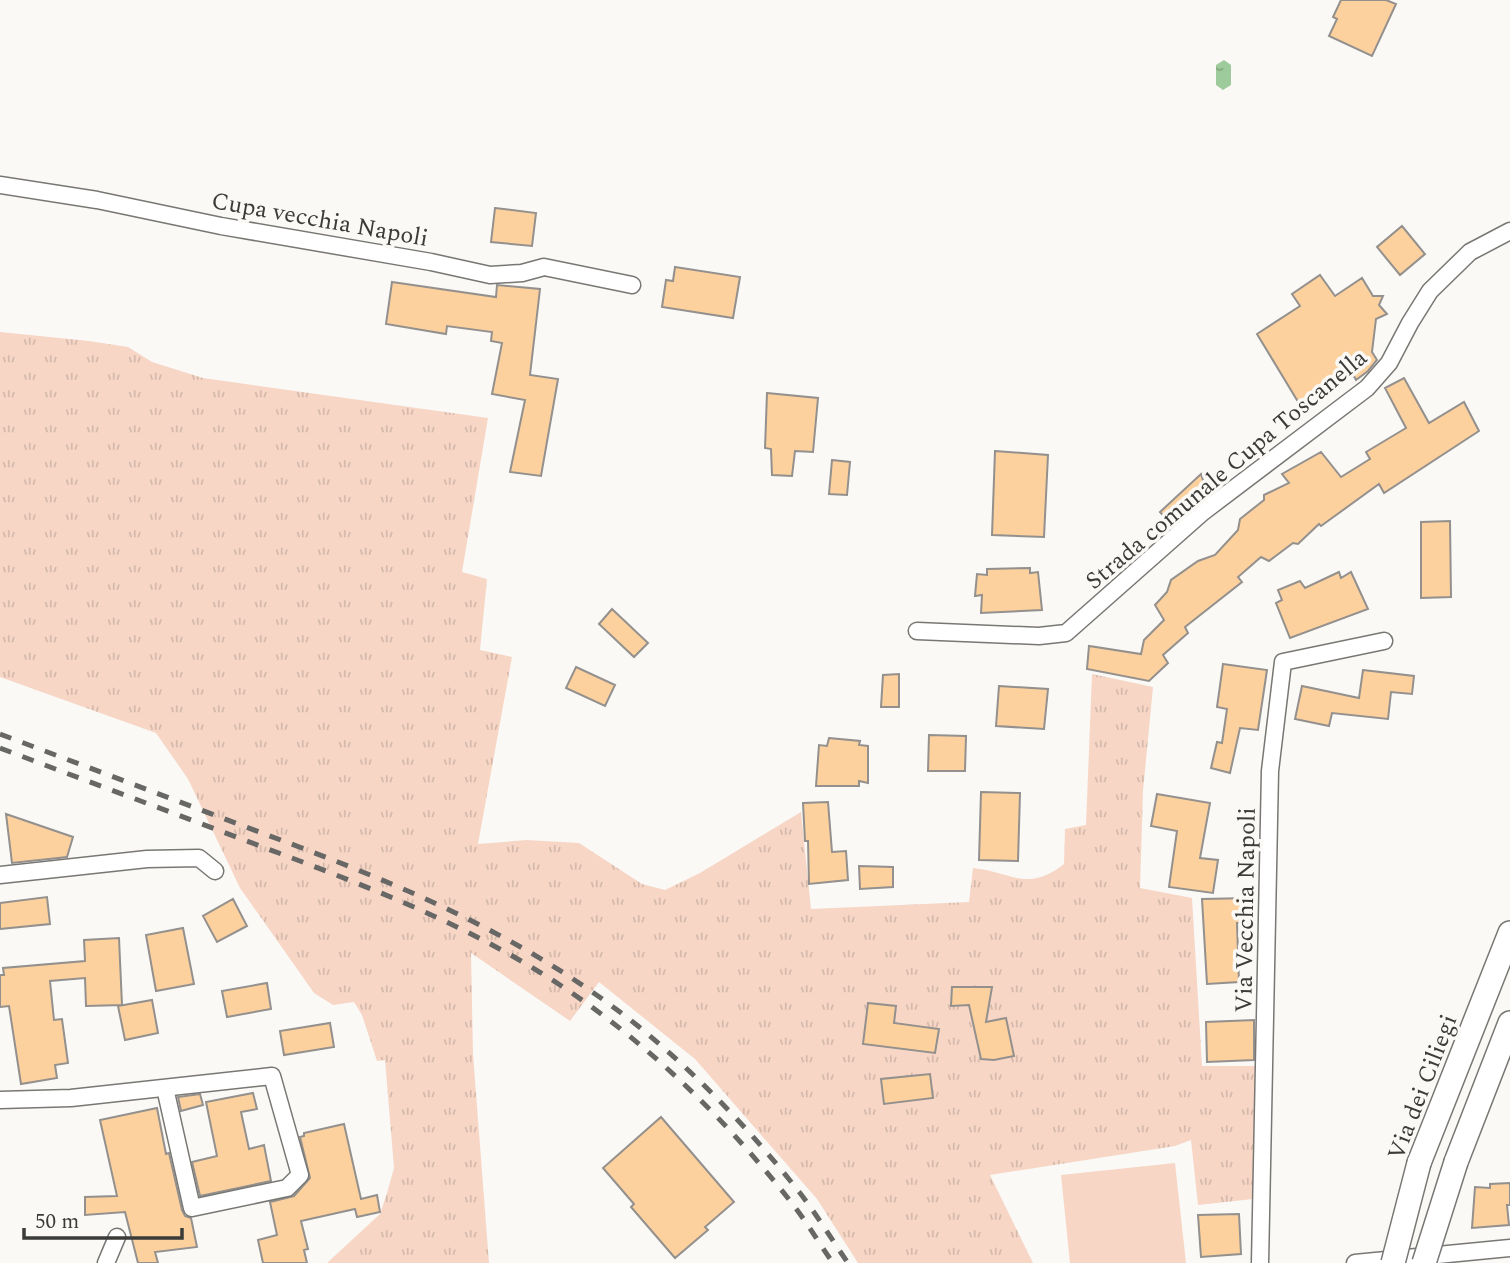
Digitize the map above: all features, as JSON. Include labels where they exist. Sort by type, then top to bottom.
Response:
[{"type":"main road","name":"Via dei Ciliegi","points":[[1393,1263],[1419,1163],[1510,933]]},
{"type":"main road","points":[[1424,1263],[1456,1162],[1510,1023]]},
{"type":"street","name":"Cupa vecchia Napoli","points":[[0,185],[97,200],[221,226],[431,262],[490,275],[522,273],[544,267],[632,285]]},
{"type":"street","name":"Strada comunale Cupa Toscanella","points":[[917,631],[1039,636],[1066,633],[1203,512],[1367,388],[1389,363],[1430,291],[1470,252],[1510,231]]},
{"type":"street","name":"Via Vecchia Napoli","points":[[1260,1263],[1270,771],[1283,662],[1384,641]]},
{"type":"street","points":[[0,875],[147,859],[199,858],[215,872]]},
{"type":"street","points":[[0,1100],[71,1097],[272,1076],[300,1175],[287,1188],[192,1208],[165,1088]]},
{"type":"street","points":[[106,1263],[117,1237]]},
{"type":"street","points":[[1355,1263],[1510,1248]]},
{"type":"green space","points":[[0,332],[128,347],[152,362],[203,378],[488,418],[462,572],[487,579],[480,650],[512,657],[478,844],[527,840],[579,843],[642,884],[665,890],[700,873],[801,812],[811,909],[969,902],[973,868],[1029,879],[1051,873],[1064,864],[1065,829],[1086,825],[1092,674],[1153,687],[1143,791],[1140,888],[1192,898],[1202,1066],[1255,1066],[1253,1199],[1198,1205],[1191,1140],[1175,1146],[990,1175],[1033,1263],[858,1263],[817,1199],[695,1059],[599,982],[570,1021],[471,953],[473,1054],[489,1263],[327,1263],[380,1214],[387,1193],[394,1168],[385,1060],[377,1061],[362,1015],[354,1002],[333,1005],[314,993],[240,888],[188,779],[156,733],[0,677]]},
{"type":"green space","points":[[1175,1163],[1186,1263],[1070,1263],[1061,1175]]},
{"type":"water","points":[[1224,60],[1231,65],[1231,85],[1223,90],[1216,85],[1216,65]]},
{"type":"building","points":[[1341,0],[1386,0],[1396,4],[1372,56],[1329,36],[1337,19],[1333,17]]},
{"type":"building","points":[[495,208],[536,213],[532,246],[491,242]]},
{"type":"building","points":[[1402,226],[1425,254],[1400,275],[1377,247]]},
{"type":"building","points":[[675,267],[740,277],[733,318],[662,307],[666,280],[673,281]]},
{"type":"building","points":[[1320,275],[1335,296],[1362,278],[1373,296],[1383,296],[1379,305],[1387,314],[1376,319],[1372,352],[1377,360],[1368,371],[1356,380],[1354,376],[1339,381],[1300,405],[1257,334],[1300,306],[1292,294]]},
{"type":"building","points":[[392,282],[496,297],[497,285],[540,289],[530,375],[558,379],[541,476],[510,472],[525,400],[492,394],[502,343],[491,341],[492,332],[447,326],[446,334],[386,324]]},
{"type":"building","points":[[1404,378],[1429,423],[1464,402],[1479,431],[1384,493],[1379,484],[1321,526],[1319,524],[1298,544],[1293,543],[1269,561],[1261,557],[1238,577],[1242,582],[1185,627],[1188,633],[1163,655],[1168,663],[1149,681],[1087,669],[1089,646],[1141,654],[1144,640],[1164,620],[1155,605],[1167,592],[1171,580],[1198,561],[1215,555],[1238,530],[1240,519],[1264,500],[1264,495],[1289,483],[1282,474],[1321,452],[1341,477],[1370,459],[1366,452],[1406,428],[1385,388]]},
{"type":"building","points":[[767,393],[818,398],[813,452],[795,451],[792,476],[772,475],[771,449],[765,448]]},
{"type":"building","points":[[995,451],[1048,455],[1044,537],[992,535]]},
{"type":"building","points":[[832,460],[850,462],[847,495],[829,494]]},
{"type":"building","points":[[1201,474],[1208,495],[1172,525],[1160,512]]},
{"type":"building","points":[[1450,521],[1451,597],[1421,598],[1421,522]]},
{"type":"building","points":[[1030,568],[1030,573],[1038,572],[1042,610],[981,613],[982,595],[975,596],[977,574],[987,575],[987,569]]},
{"type":"building","points":[[1339,572],[1341,578],[1351,572],[1368,609],[1290,638],[1276,603],[1282,600],[1278,590],[1300,581],[1305,588]]},
{"type":"building","points":[[612,609],[648,643],[634,657],[599,624]]},
{"type":"building","points":[[1223,664],[1267,670],[1258,730],[1240,728],[1230,773],[1211,768],[1217,742],[1222,743],[1227,709],[1217,707]]},
{"type":"building","points":[[576,667],[615,685],[605,706],[566,688]]},
{"type":"building","points":[[1363,670],[1414,676],[1412,694],[1391,692],[1388,719],[1332,713],[1329,726],[1295,719],[1302,686],[1359,698]]},
{"type":"building","points":[[899,674],[899,707],[881,707],[883,675]]},
{"type":"building","points":[[999,686],[1048,689],[1044,729],[996,726]]},
{"type":"building","points":[[929,735],[966,736],[965,771],[928,771]]},
{"type":"building","points":[[829,738],[860,741],[859,745],[868,746],[868,783],[859,781],[859,786],[816,786],[819,745],[827,746]]},
{"type":"building","points":[[981,792],[1020,793],[1018,861],[979,860]]},
{"type":"building","points":[[1157,794],[1210,803],[1200,858],[1218,860],[1213,893],[1169,887],[1177,831],[1151,826]]},
{"type":"building","points":[[828,802],[832,852],[846,851],[848,880],[809,884],[808,841],[805,841],[803,803]]},
{"type":"building","points":[[6,814],[73,837],[67,857],[12,863]]},
{"type":"building","points":[[859,866],[893,867],[893,887],[860,889]]},
{"type":"building","points":[[47,897],[50,924],[0,929],[0,903]]},
{"type":"building","points":[[1251,898],[1251,923],[1237,923],[1239,982],[1207,984],[1202,899]]},
{"type":"building","points":[[233,899],[247,926],[217,942],[203,916]]},
{"type":"building","points":[[183,928],[194,984],[156,991],[146,935]]},
{"type":"building","points":[[119,938],[122,1005],[86,1006],[85,978],[50,981],[54,1020],[62,1019],[68,1063],[55,1065],[57,1078],[21,1084],[9,1006],[0,1007],[0,975],[4,975],[3,968],[85,961],[84,940]]},
{"type":"building","points":[[267,983],[271,1009],[227,1017],[222,991]]},
{"type":"building","points":[[952,987],[992,987],[986,1022],[1006,1018],[1014,1056],[994,1060],[981,1059],[969,1005],[951,1006]]},
{"type":"building","points":[[152,1000],[158,1033],[125,1040],[118,1006]]},
{"type":"building","points":[[868,1003],[896,1006],[894,1023],[939,1029],[935,1053],[863,1044]]},
{"type":"building","points":[[1254,1020],[1254,1060],[1207,1062],[1206,1022]]},
{"type":"building","points":[[330,1023],[334,1047],[284,1055],[280,1031]]},
{"type":"building","points":[[930,1074],[933,1098],[884,1104],[881,1079]]},
{"type":"building","points":[[253,1093],[257,1109],[241,1112],[249,1149],[264,1145],[271,1181],[200,1196],[192,1162],[217,1156],[206,1102]]},
{"type":"building","points":[[200,1094],[203,1105],[181,1111],[178,1097]]},
{"type":"building","points":[[157,1108],[166,1154],[169,1153],[182,1210],[185,1216],[191,1218],[197,1247],[155,1252],[158,1263],[138,1263],[125,1212],[85,1215],[85,1197],[117,1196],[100,1120]]},
{"type":"building","points":[[661,1117],[734,1202],[705,1227],[708,1230],[675,1258],[631,1207],[634,1204],[603,1168]]},
{"type":"building","points":[[344,1124],[361,1199],[377,1195],[380,1212],[357,1217],[355,1209],[301,1221],[308,1249],[304,1250],[307,1263],[263,1263],[258,1240],[277,1235],[270,1202],[294,1196],[310,1178],[300,1137],[304,1136],[304,1133]]},
{"type":"building","points":[[1510,1183],[1510,1205],[1507,1205],[1509,1225],[1472,1228],[1475,1187],[1490,1188],[1490,1184]]},
{"type":"building","points":[[1239,1214],[1241,1254],[1201,1257],[1198,1215]]},
{"type":"railway","points":[[0,734],[396,886],[496,933],[544,961],[638,1026],[703,1084],[782,1170],[848,1263]]},
{"type":"railway","points":[[0,748],[384,894],[460,929],[534,968],[600,1013],[688,1088],[767,1172],[797,1209],[833,1263]]}]
